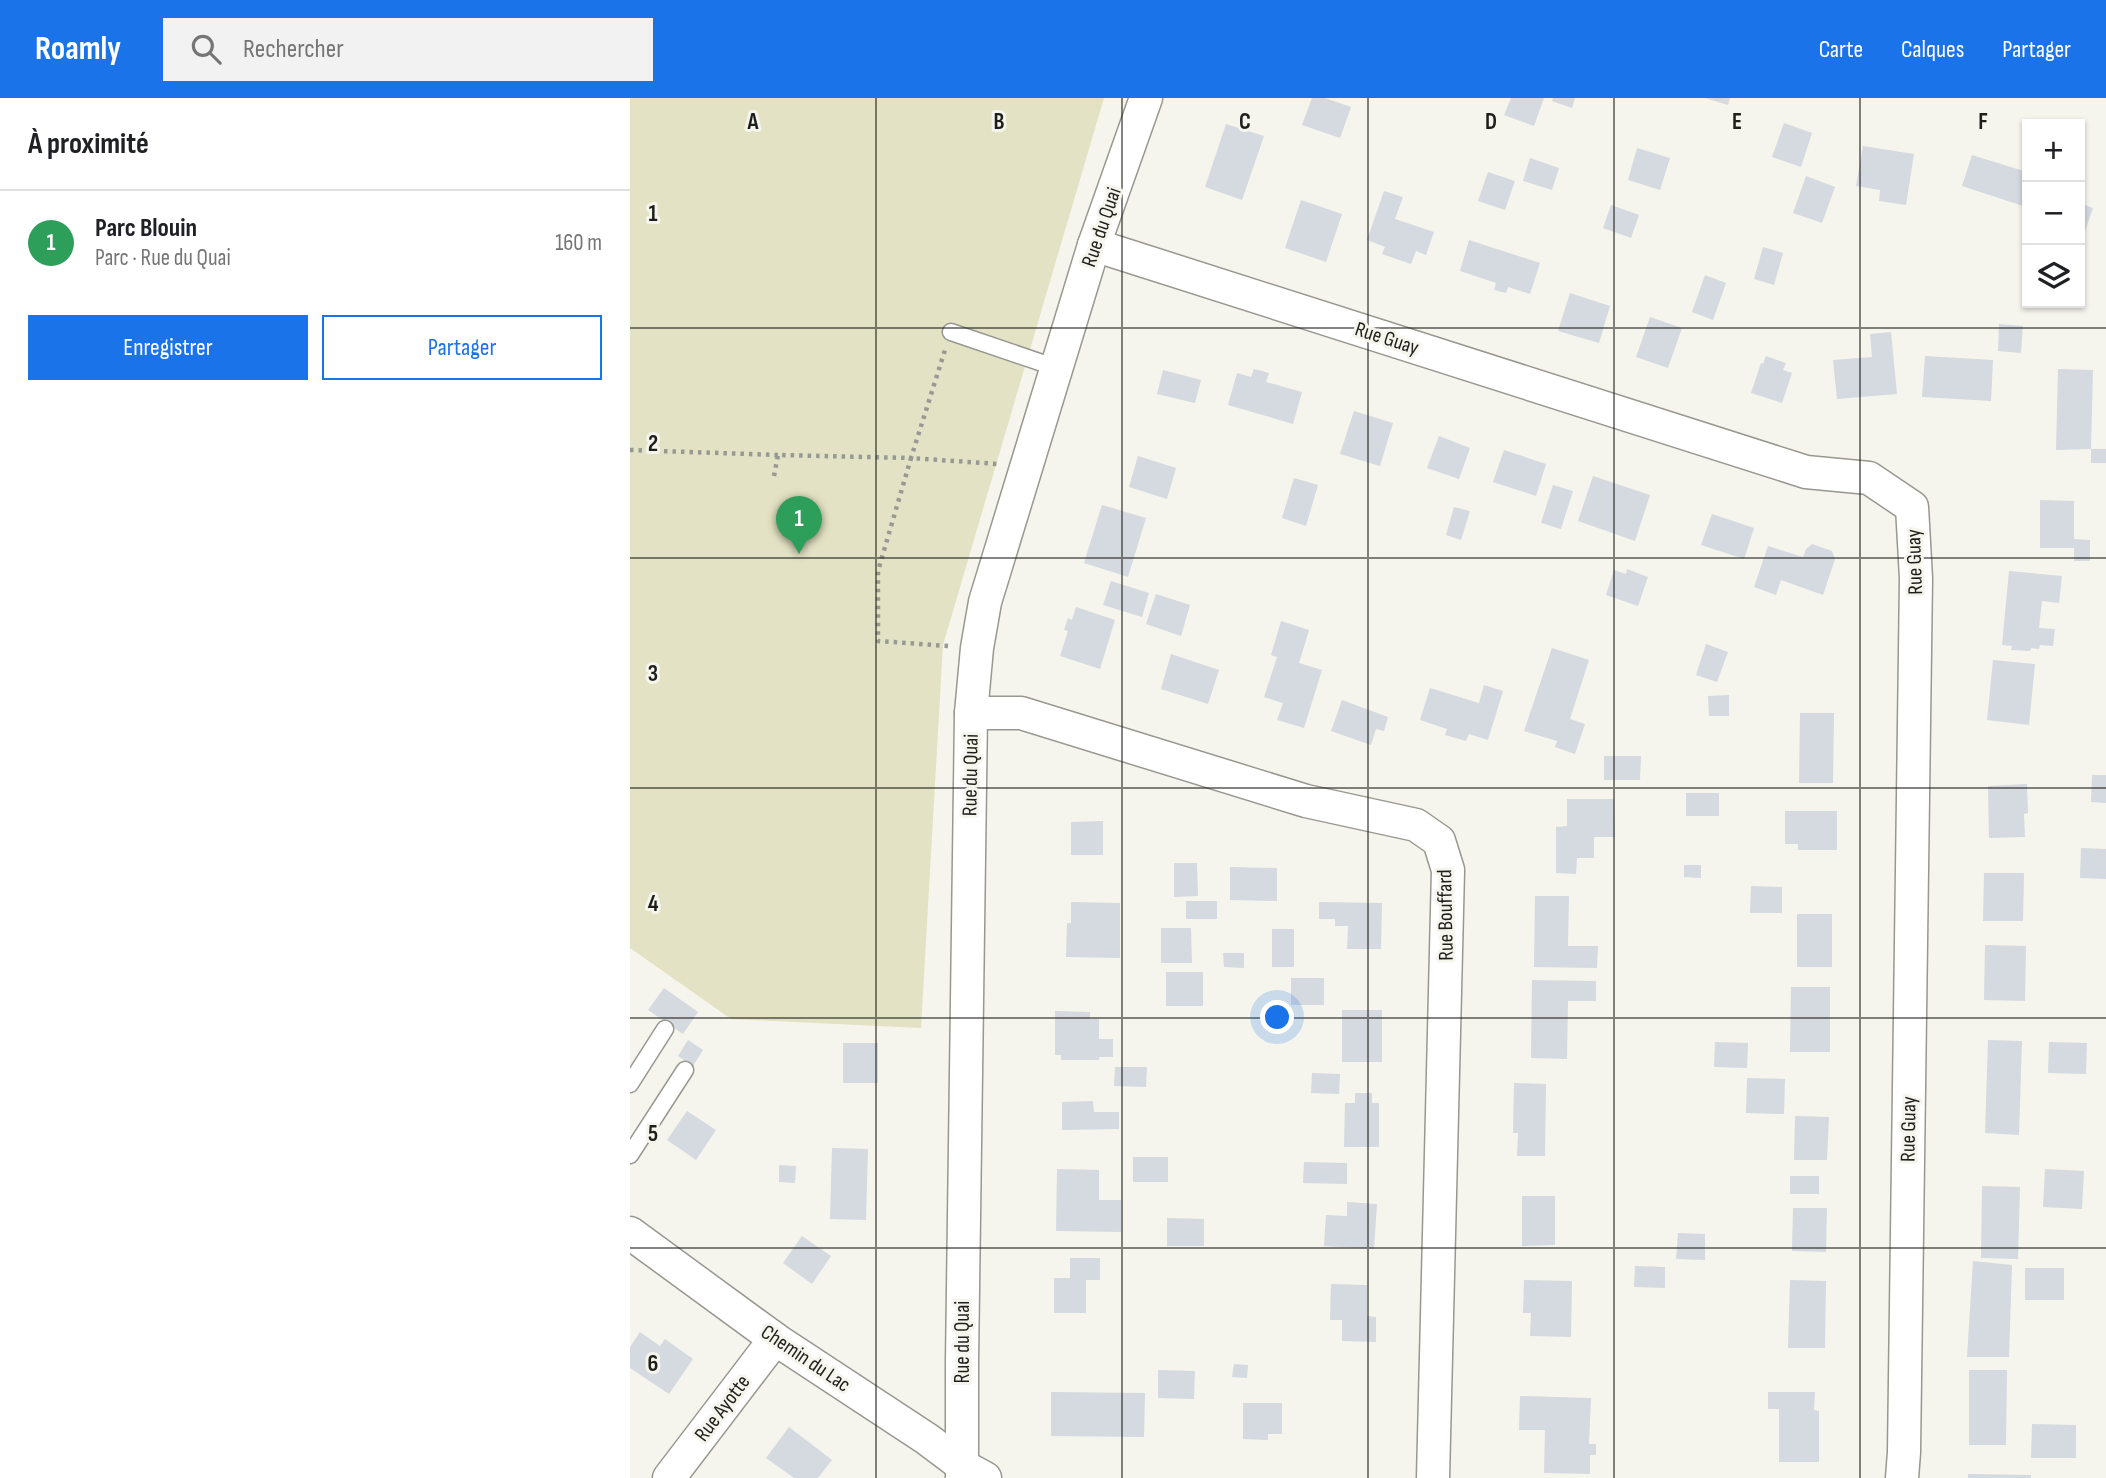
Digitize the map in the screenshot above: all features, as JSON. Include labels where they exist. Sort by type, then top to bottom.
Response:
[{"type":"street","name":"Rue du Quai","points":[[970,1474],[962,1361],[971,713],[977,648],[985,602],[1056,368],[1094,245],[1146,98]]},
{"type":"street","name":"Rue Guay","points":[[1094,245],[1806,472],[1869,478],[1912,507],[1916,578],[1902,1478]]},
{"type":"street","name":"Rue Bouffard","points":[[971,713],[1021,713],[1306,801],[1416,825],[1439,841],[1448,870],[1433,1478]]},
{"type":"street","name":"Chemin du Lac","points":[[630,1233],[775,1339],[927,1438],[970,1474]]},
{"type":"street","name":"Rue Ayotte","points":[[669,1478],[775,1339]]},
{"type":"lane","points":[[951,332],[1056,368]]},
{"type":"lane","points":[[630,1084],[665,1029]]},
{"type":"lane","points":[[630,1155],[685,1070]]},
{"type":"path","points":[[951,332],[878,571],[878,642],[977,648]]},
{"type":"path","points":[[630,450],[911,458],[995,463],[1025,471]]},
{"type":"path","points":[[774,476],[778,455]]},
{"type":"green space","points":[[630,98],[1104,98],[943,645],[921,1028],[731,1019],[630,948]]},
{"type":"building","points":[[1312,98],[1325,98],[1351,107],[1340,138],[1302,125]]},
{"type":"building","points":[[1511,98],[1544,98],[1534,126],[1504,115]]},
{"type":"building","points":[[1553,98],[1575,98],[1572,108],[1552,101]]},
{"type":"building","points":[[1705,98],[1730,98],[1728,105]]},
{"type":"building","points":[[1784,123],[1812,133],[1801,167],[1772,157]]},
{"type":"building","points":[[1226,124],[1264,136],[1242,200],[1205,187]]},
{"type":"building","points":[[1863,146],[1914,154],[1906,205],[1879,201],[1880,190],[1856,186]]},
{"type":"building","points":[[1637,148],[1670,158],[1660,190],[1628,180]]},
{"type":"building","points":[[1972,155],[2022,170],[2022,206],[1962,186]]},
{"type":"building","points":[[1530,158],[1559,168],[1552,190],[1523,181]]},
{"type":"building","points":[[1488,172],[1515,181],[1505,210],[1478,201]]},
{"type":"building","points":[[1806,176],[1835,187],[1822,223],[1793,213]]},
{"type":"building","points":[[1384,191],[1403,197],[1395,219],[1434,232],[1426,255],[1416,251],[1411,264],[1382,254],[1385,247],[1367,240]]},
{"type":"building","points":[[1301,200],[1342,214],[1326,262],[1285,248]]},
{"type":"building","points":[[1611,205],[1639,215],[1631,238],[1603,228]]},
{"type":"building","points":[[2085,205],[2093,208],[2085,231]]},
{"type":"building","points":[[1469,240],[1540,263],[1530,294],[1508,287],[1506,293],[1494,290],[1496,283],[1460,271]]},
{"type":"building","points":[[1763,247],[1783,253],[1774,285],[1754,279]]},
{"type":"building","points":[[1705,275],[1726,283],[1713,320],[1692,312]]},
{"type":"building","points":[[1570,293],[1610,306],[1599,343],[1558,331]]},
{"type":"building","points":[[1650,317],[1682,328],[1668,368],[1636,357]]},
{"type":"building","points":[[1999,324],[2023,326],[2021,353],[1998,351]]},
{"type":"building","points":[[1891,332],[1897,394],[1837,399],[1833,360],[1872,357],[1870,334]]},
{"type":"building","points":[[1766,356],[1786,363],[1783,370],[1792,373],[1782,403],[1751,393]]},
{"type":"building","points":[[1925,356],[1993,360],[1991,401],[1922,397]]},
{"type":"building","points":[[1254,369],[1269,373],[1266,382],[1302,392],[1293,424],[1228,405],[1237,373],[1251,377]]},
{"type":"building","points":[[2058,369],[2093,370],[2091,449],[2056,450]]},
{"type":"building","points":[[1163,370],[1201,380],[1195,403],[1157,394]]},
{"type":"building","points":[[1354,411],[1393,423],[1380,466],[1340,454]]},
{"type":"building","points":[[1439,436],[1470,448],[1459,479],[1427,468]]},
{"type":"building","points":[[2091,449],[2106,449],[2106,463],[2091,463]]},
{"type":"building","points":[[1504,450],[1546,464],[1536,496],[1493,482]]},
{"type":"building","points":[[1138,456],[1176,468],[1167,499],[1129,487]]},
{"type":"building","points":[[1593,476],[1650,495],[1635,541],[1578,521]]},
{"type":"building","points":[[1294,478],[1318,485],[1306,526],[1282,518]]},
{"type":"building","points":[[1553,485],[1573,491],[1561,529],[1541,523]]},
{"type":"building","points":[[2040,500],[2074,501],[2074,539],[2090,540],[2090,561],[2074,561],[2074,548],[2040,548]]},
{"type":"building","points":[[1102,505],[1146,518],[1128,577],[1084,563]]},
{"type":"building","points":[[1454,507],[1470,511],[1461,540],[1446,535]]},
{"type":"building","points":[[1712,514],[1754,528],[1744,559],[1701,545]]},
{"type":"building","points":[[1812,544],[1832,551],[1835,559],[1823,595],[1781,580],[1776,595],[1754,587],[1768,546],[1803,557]]},
{"type":"building","points":[[1627,569],[1648,577],[1638,606],[1606,595],[1614,570],[1626,574]]},
{"type":"building","points":[[2009,571],[2062,576],[2059,603],[2042,601],[2039,628],[2055,629],[2053,646],[2040,645],[2039,649],[2031,648],[2030,651],[2011,650],[2012,646],[2002,645]]},
{"type":"building","points":[[1111,581],[1149,593],[1142,617],[1103,605]]},
{"type":"building","points":[[1156,594],[1190,605],[1181,636],[1146,624]]},
{"type":"building","points":[[1076,607],[1115,620],[1100,669],[1060,656],[1068,631],[1064,630],[1068,618],[1072,620]]},
{"type":"building","points":[[1281,621],[1309,630],[1299,663],[1322,670],[1304,728],[1277,720],[1283,703],[1264,697],[1277,657],[1271,655]]},
{"type":"building","points":[[1706,644],[1728,652],[1717,682],[1696,675]]},
{"type":"building","points":[[1552,648],[1589,660],[1570,719],[1585,724],[1575,754],[1555,747],[1557,741],[1524,731]]},
{"type":"building","points":[[1171,654],[1219,670],[1208,704],[1161,689]]},
{"type":"building","points":[[1993,660],[2035,664],[2029,725],[1987,720]]},
{"type":"building","points":[[1484,685],[1503,691],[1488,740],[1469,734],[1466,741],[1445,735],[1447,729],[1420,720],[1430,688],[1479,703]]},
{"type":"building","points":[[1729,695],[1729,716],[1709,716],[1708,696]]},
{"type":"building","points":[[1342,700],[1388,717],[1384,731],[1376,729],[1371,745],[1331,731]]},
{"type":"building","points":[[1800,713],[1834,713],[1833,783],[1799,783]]},
{"type":"building","points":[[1604,756],[1641,756],[1640,780],[1604,780]]},
{"type":"building","points":[[2092,775],[2106,775],[2106,803],[2091,802]]},
{"type":"building","points":[[2027,784],[2025,837],[1989,838],[1988,786]]},
{"type":"building","points":[[1686,793],[1719,793],[1719,816],[1686,816]]},
{"type":"building","points":[[1567,799],[1614,799],[1615,837],[1594,837],[1594,858],[1577,858],[1576,874],[1556,873],[1556,827],[1567,826]]},
{"type":"building","points":[[1785,811],[1837,811],[1837,850],[1798,850],[1798,844],[1785,844]]},
{"type":"building","points":[[1103,821],[1103,855],[1071,855],[1071,822]]},
{"type":"building","points":[[2081,848],[2106,849],[2106,879],[2080,878]]},
{"type":"building","points":[[1174,863],[1197,863],[1198,896],[1174,897]]},
{"type":"building","points":[[1684,865],[1701,865],[1701,878],[1684,877]]},
{"type":"building","points":[[1230,867],[1277,868],[1277,901],[1230,900]]},
{"type":"building","points":[[1984,873],[2024,873],[2023,921],[1983,921]]},
{"type":"building","points":[[1751,886],[1782,887],[1782,913],[1750,913]]},
{"type":"building","points":[[1535,896],[1569,896],[1568,946],[1598,946],[1597,968],[1534,967]]},
{"type":"building","points":[[1186,901],[1217,901],[1217,919],[1186,919]]},
{"type":"building","points":[[1071,902],[1120,903],[1120,958],[1066,957]]},
{"type":"building","points":[[1319,902],[1382,903],[1381,949],[1347,949],[1348,926],[1335,926],[1335,919],[1319,919]]},
{"type":"building","points":[[1797,914],[1832,914],[1832,967],[1797,967]]},
{"type":"building","points":[[1161,928],[1191,928],[1192,963],[1161,963]]},
{"type":"building","points":[[1272,929],[1294,929],[1294,967],[1272,967]]},
{"type":"building","points":[[1985,945],[2026,946],[2025,1001],[1984,1000]]},
{"type":"building","points":[[1223,953],[1244,953],[1244,968],[1224,967]]},
{"type":"building","points":[[1166,972],[1203,972],[1203,1006],[1166,1006]]},
{"type":"building","points":[[1291,978],[1324,978],[1324,1005],[1291,1005]]},
{"type":"building","points":[[1532,980],[1596,981],[1596,1001],[1568,1001],[1567,1059],[1531,1058]]},
{"type":"building","points":[[1791,987],[1830,987],[1830,1052],[1790,1052]]},
{"type":"building","points":[[664,988],[698,1012],[683,1034],[648,1010]]},
{"type":"building","points":[[1342,1010],[1382,1010],[1382,1062],[1342,1062]]},
{"type":"building","points":[[1055,1011],[1090,1012],[1090,1019],[1099,1019],[1099,1039],[1113,1039],[1113,1057],[1099,1057],[1099,1060],[1061,1060],[1061,1055],[1055,1055]]},
{"type":"building","points":[[688,1040],[703,1050],[693,1066],[678,1056]]},
{"type":"building","points":[[1988,1040],[2022,1041],[2019,1135],[1985,1133]]},
{"type":"building","points":[[1715,1042],[1748,1043],[1747,1068],[1714,1067]]},
{"type":"building","points":[[2049,1042],[2087,1043],[2086,1074],[2048,1073]]},
{"type":"building","points":[[843,1043],[878,1043],[878,1083],[843,1083]]},
{"type":"building","points":[[1115,1067],[1147,1067],[1146,1087],[1114,1086]]},
{"type":"building","points":[[1312,1073],[1340,1074],[1339,1094],[1311,1093]]},
{"type":"building","points":[[1747,1078],[1785,1079],[1784,1114],[1746,1113]]},
{"type":"building","points":[[1514,1083],[1546,1084],[1545,1156],[1517,1156],[1518,1133],[1513,1133]]},
{"type":"building","points":[[1355,1093],[1372,1093],[1372,1103],[1379,1103],[1379,1147],[1344,1147],[1345,1103],[1355,1103]]},
{"type":"building","points":[[1093,1101],[1094,1112],[1119,1112],[1119,1129],[1062,1130],[1062,1102]]},
{"type":"building","points":[[687,1111],[716,1130],[696,1160],[667,1140]]},
{"type":"building","points":[[1795,1116],[1829,1117],[1827,1160],[1794,1160]]},
{"type":"building","points":[[832,1148],[868,1149],[866,1220],[830,1219]]},
{"type":"building","points":[[1133,1157],[1168,1157],[1168,1182],[1133,1182]]},
{"type":"building","points":[[1304,1162],[1347,1163],[1347,1184],[1303,1183]]},
{"type":"building","points":[[779,1165],[796,1166],[795,1183],[779,1182]]},
{"type":"building","points":[[1057,1169],[1099,1170],[1099,1200],[1121,1200],[1121,1232],[1056,1231]]},
{"type":"building","points":[[2045,1169],[2084,1171],[2082,1209],[2043,1207]]},
{"type":"building","points":[[1790,1176],[1819,1176],[1819,1194],[1790,1194]]},
{"type":"building","points":[[1982,1186],[2020,1187],[2018,1259],[1981,1258]]},
{"type":"building","points":[[1522,1196],[1555,1196],[1555,1245],[1522,1246]]},
{"type":"building","points":[[1347,1202],[1377,1204],[1374,1249],[1324,1246],[1326,1215],[1347,1216]]},
{"type":"building","points":[[1793,1208],[1827,1208],[1826,1252],[1792,1251]]},
{"type":"building","points":[[1167,1218],[1204,1219],[1204,1246],[1167,1246]]},
{"type":"building","points":[[1678,1233],[1705,1234],[1705,1260],[1676,1259]]},
{"type":"building","points":[[802,1236],[831,1256],[812,1284],[783,1263]]},
{"type":"building","points":[[1070,1258],[1100,1258],[1100,1280],[1086,1280],[1086,1313],[1054,1313],[1054,1278],[1070,1278]]},
{"type":"building","points":[[1973,1261],[2012,1265],[2009,1357],[1967,1357]]},
{"type":"building","points":[[1635,1266],[1665,1267],[1665,1288],[1634,1287]]},
{"type":"building","points":[[2025,1268],[2064,1268],[2064,1300],[2025,1300]]},
{"type":"building","points":[[1524,1280],[1572,1281],[1571,1337],[1530,1336],[1531,1313],[1523,1313]]},
{"type":"building","points":[[1790,1280],[1826,1281],[1825,1348],[1788,1348]]},
{"type":"building","points":[[1331,1284],[1367,1285],[1367,1316],[1376,1317],[1376,1342],[1342,1341],[1342,1320],[1330,1320]]},
{"type":"building","points":[[640,1332],[660,1346],[665,1339],[693,1359],[669,1394],[630,1368],[630,1347]]},
{"type":"building","points":[[1234,1364],[1248,1365],[1247,1378],[1232,1377]]},
{"type":"building","points":[[1158,1370],[1195,1371],[1194,1399],[1158,1398]]},
{"type":"building","points":[[1969,1370],[2007,1370],[2006,1445],[1969,1445]]},
{"type":"building","points":[[1051,1392],[1145,1393],[1144,1437],[1051,1436]]},
{"type":"building","points":[[1768,1392],[1815,1392],[1814,1410],[1819,1411],[1819,1462],[1779,1462],[1779,1409],[1768,1409]]},
{"type":"building","points":[[1520,1396],[1591,1398],[1589,1444],[1596,1444],[1596,1455],[1590,1455],[1590,1474],[1544,1473],[1545,1430],[1519,1430]]},
{"type":"building","points":[[1243,1403],[1282,1403],[1282,1434],[1268,1434],[1268,1440],[1243,1439]]},
{"type":"building","points":[[2032,1424],[2076,1425],[2076,1458],[2031,1458]]},
{"type":"building","points":[[789,1427],[832,1460],[818,1478],[794,1478],[766,1458]]},
{"type":"building","points":[[1968,1474],[2031,1475],[2031,1478],[1968,1478]]},
{"type":"place","name":"Parc Blouin","points":[[799,554]]}]
